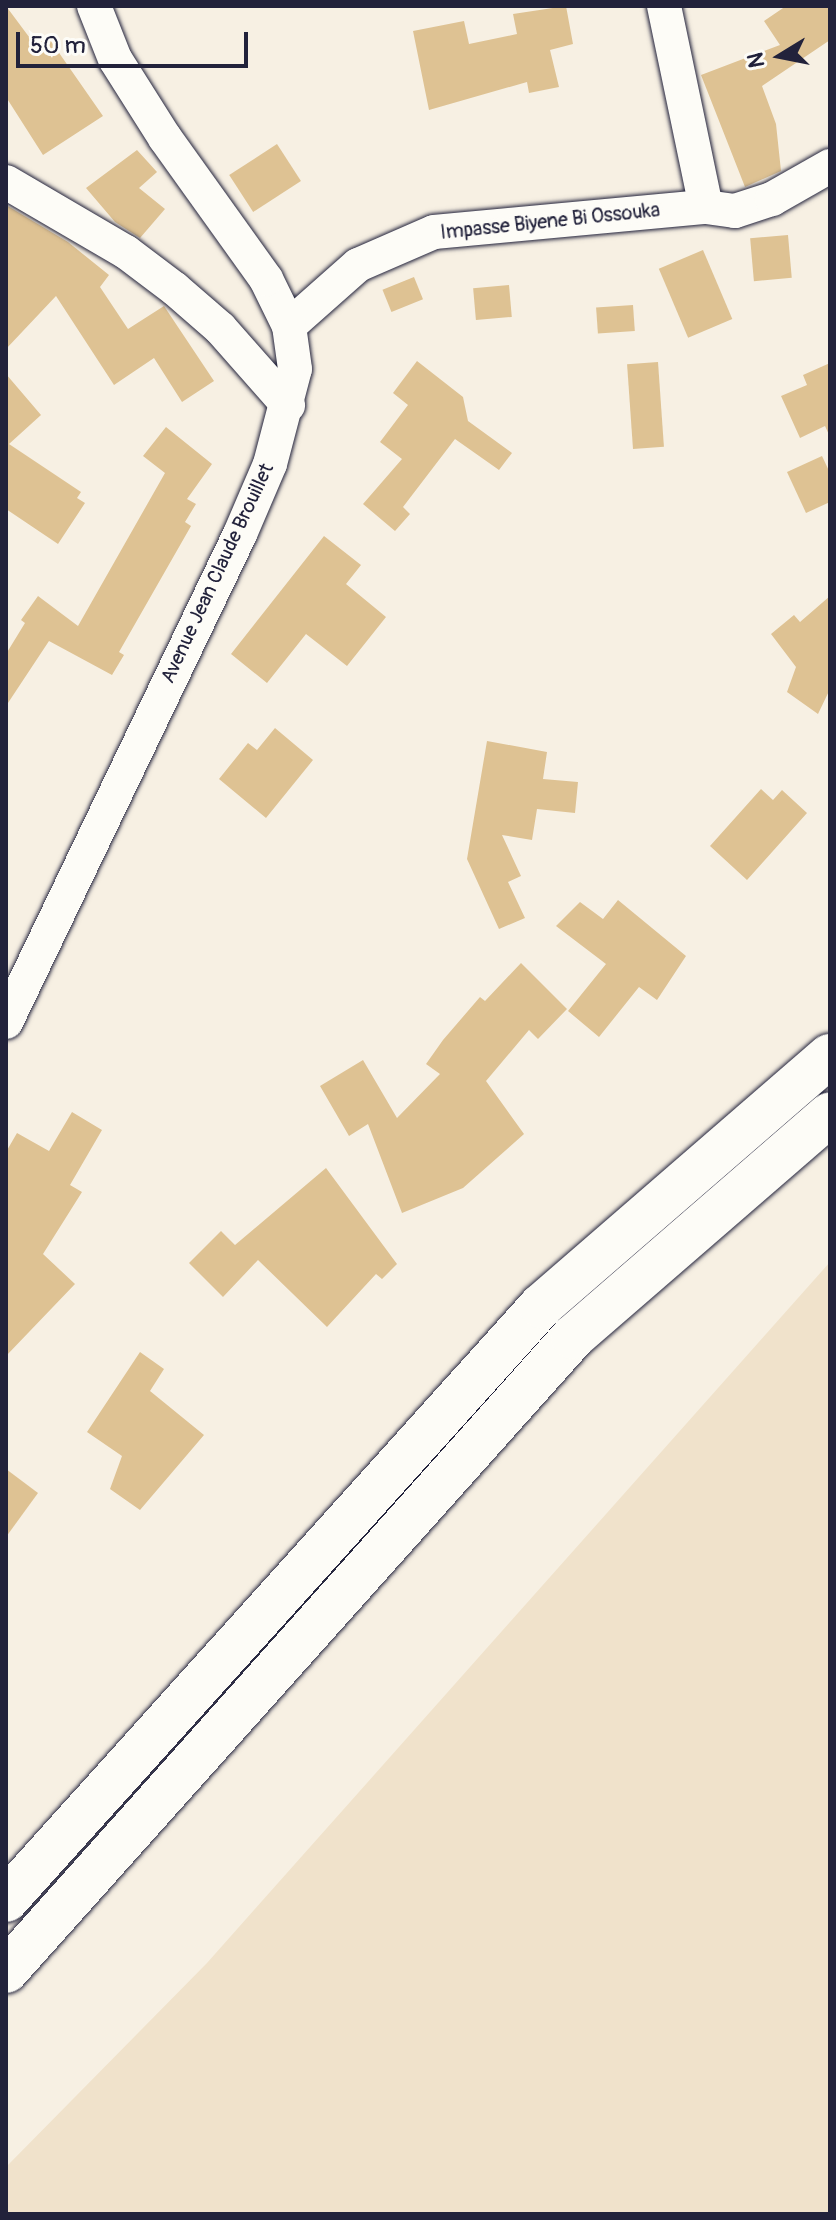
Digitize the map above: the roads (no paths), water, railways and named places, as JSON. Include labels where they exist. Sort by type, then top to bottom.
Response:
[{"type":"main road","points":[[6,1900],[541,1306],[830,1056]]},
{"type":"main road","points":[[6,1971],[573,1337],[830,1114]]},
{"type":"street","name":"Avenue Jean Claude Brouillet","points":[[6,1022],[240,534],[288,405],[295,369],[289,326],[266,279],[115,59],[94,6]]},
{"type":"street","points":[[664,6],[706,207]]},
{"type":"street","name":"Impasse Biyene Bi Ossouka","points":[[289,326],[358,265],[434,232],[706,207],[753,207],[830,166]]},
{"type":"street","points":[[6,182],[126,252],[175,289],[220,328],[288,405]]}]
